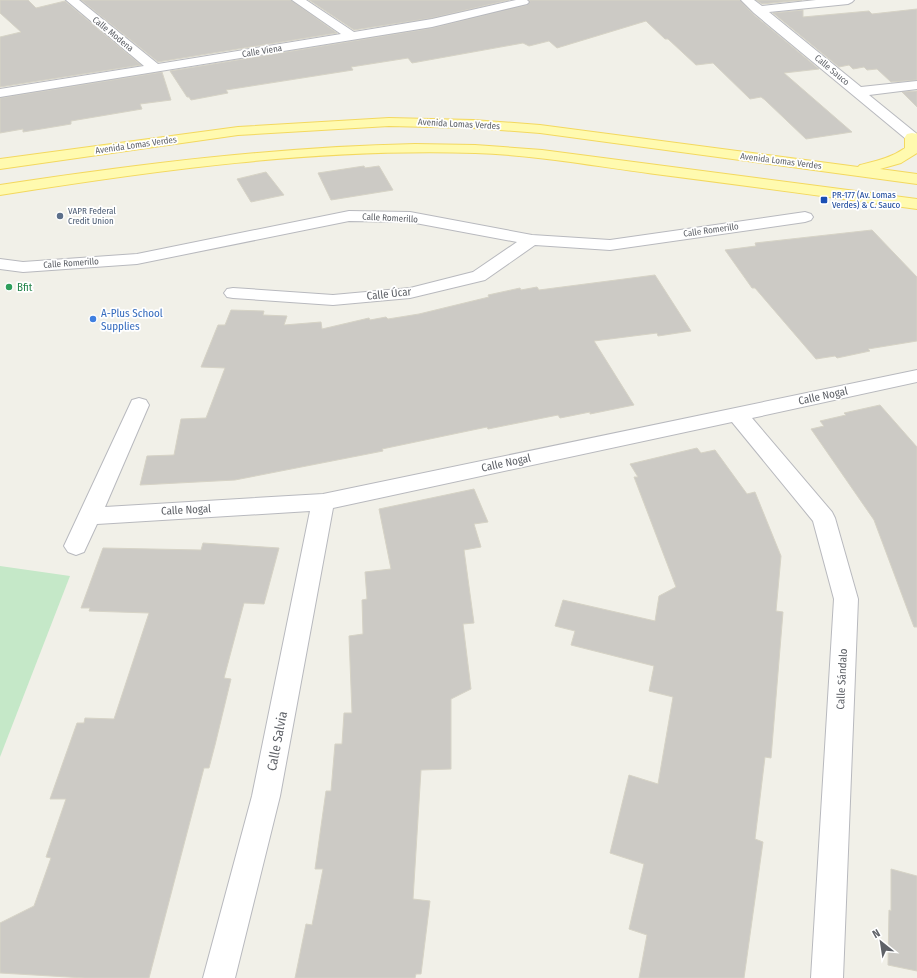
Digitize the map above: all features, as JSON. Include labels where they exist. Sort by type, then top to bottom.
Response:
[{"type":"main road","name":"Avenida Lomas Verdes","points":[[0,164],[238,131],[389,122],[473,124],[540,129],[917,179]]},
{"type":"main road","points":[[850,170],[882,165],[902,158],[913,149],[914,139]]},
{"type":"main road","points":[[0,190],[139,169],[313,151],[399,148],[477,149],[548,154],[917,204]]},
{"type":"street","name":"Calle Modena","points":[[72,0],[155,68]]},
{"type":"street","points":[[298,0],[352,36]]},
{"type":"street","name":"Calle Sauco","points":[[747,0],[914,139]]},
{"type":"street","points":[[758,10],[848,0]]},
{"type":"street","name":"Calle Viena","points":[[0,93],[432,23],[523,2]]},
{"type":"street","points":[[858,92],[917,85]]},
{"type":"street","name":"Calle Romerillo","points":[[0,264],[23,267],[138,259],[349,216],[410,218],[532,240],[610,245],[806,217]]},
{"type":"street","name":"Calle Úcar","points":[[233,293],[333,300],[410,293],[479,276],[532,240]]},
{"type":"street","name":"Calle Nogal","points":[[90,516],[323,502],[917,376]]},
{"type":"street","points":[[76,546],[138,405]]},
{"type":"street","name":"Calle Sándalo","points":[[737,414],[824,518],[846,599],[827,978]]},
{"type":"street","name":"Calle Salvia","points":[[219,978],[266,796],[323,502]]},
{"type":"green space","points":[[0,566],[70,576],[0,757]]},
{"type":"building","points":[[0,0],[28,0],[36,8],[65,1],[141,65],[0,87],[0,37],[21,32],[0,13]]},
{"type":"building","points":[[81,0],[291,0],[337,33],[158,62]]},
{"type":"building","points":[[309,0],[509,0],[432,18],[354,30]]},
{"type":"building","points":[[529,0],[740,0],[753,14],[819,69],[784,73],[852,132],[806,139],[761,97],[750,99],[713,63],[696,65],[646,21],[557,48],[549,41],[529,46],[523,43],[412,63],[408,58],[351,67],[353,70],[226,90],[228,93],[191,100],[187,97],[170,71],[432,28],[527,5],[530,2]]},
{"type":"building","points":[[756,0],[802,0],[762,4]]},
{"type":"building","points":[[917,9],[917,80],[891,82],[877,69],[867,70],[864,67],[853,69],[849,65],[839,67],[773,13],[803,10],[803,17],[869,11],[872,14]]},
{"type":"building","points":[[162,72],[171,100],[140,104],[142,109],[71,121],[71,124],[23,132],[23,129],[0,133],[0,98]]},
{"type":"building","points":[[917,91],[917,107],[902,92]]},
{"type":"building","points":[[364,166],[365,168],[379,166],[393,190],[331,200],[318,173]]},
{"type":"building","points":[[266,172],[284,195],[251,202],[237,179]]},
{"type":"building","points":[[872,230],[917,277],[917,341],[868,349],[870,351],[837,358],[835,356],[816,359],[755,288],[752,288],[725,250],[756,246],[755,243]]},
{"type":"building","points":[[655,275],[691,331],[658,336],[657,333],[594,341],[634,405],[590,414],[590,412],[560,418],[558,415],[488,429],[487,427],[382,449],[383,451],[235,480],[140,485],[147,456],[174,455],[181,419],[206,418],[225,368],[201,367],[218,325],[225,325],[231,310],[264,311],[263,315],[287,316],[284,325],[321,322],[322,329],[369,318],[370,320],[386,317],[388,319],[419,314],[520,288],[521,290],[537,287],[539,290]]},
{"type":"building","points":[[880,405],[917,447],[917,627],[914,627],[874,520],[811,429],[824,426],[820,421],[846,415],[844,413]]},
{"type":"building","points":[[697,448],[701,453],[715,450],[747,494],[755,492],[781,556],[776,611],[783,612],[771,758],[765,757],[755,839],[763,842],[744,978],[639,978],[647,935],[629,929],[644,864],[610,853],[629,775],[658,784],[673,697],[649,691],[654,666],[571,645],[575,631],[555,626],[563,600],[655,621],[659,596],[676,587],[634,477],[638,477],[630,464]]},
{"type":"building","points":[[474,489],[488,522],[474,524],[481,547],[464,550],[474,623],[463,624],[471,689],[451,699],[451,769],[421,770],[413,899],[430,901],[421,974],[416,974],[415,978],[295,978],[306,924],[312,925],[323,869],[315,869],[326,791],[331,791],[335,744],[342,744],[344,713],[352,713],[349,636],[363,634],[362,600],[367,599],[365,572],[391,569],[379,509]]},
{"type":"building","points":[[203,543],[279,548],[264,604],[244,603],[224,678],[231,679],[215,745],[209,768],[204,768],[149,978],[85,978],[0,973],[0,923],[34,906],[51,858],[46,857],[66,799],[50,799],[77,723],[84,723],[85,718],[114,719],[149,613],[89,611],[90,608],[81,608],[103,548],[201,550]]},
{"type":"building","points":[[891,869],[917,876],[917,971],[888,965],[889,910],[891,911]]},
{"type":"place","name":"PR-177 (Av. Lomas Verdes) & C. Sauco","points":[[824,200]]},
{"type":"place","name":"VAPR Federal Credit Union","points":[[60,216]]},
{"type":"place","name":"Bfit","points":[[9,287]]},
{"type":"place","name":"A-Plus School Supplies","points":[[93,319]]}]
